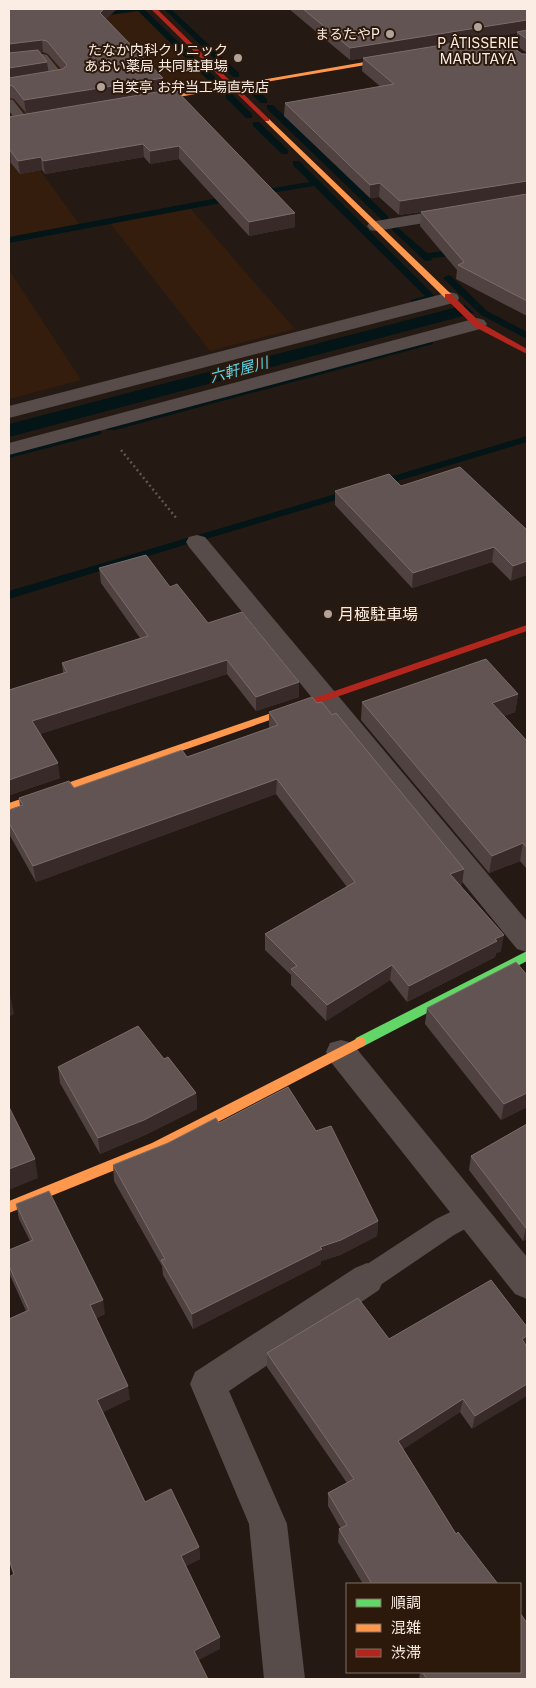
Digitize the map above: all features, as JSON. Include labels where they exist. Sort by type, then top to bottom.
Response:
[{"type":"street","points":[[154,9],[475,322],[527,352]]},
{"type":"street","points":[[453,49],[527,37]]},
{"type":"street","points":[[498,42],[516,54]]},
{"type":"street","points":[[130,103],[407,57]]},
{"type":"street","points":[[9,123],[28,120]]},
{"type":"street","points":[[376,226],[527,200]]},
{"type":"street","points":[[9,412],[452,299]]},
{"type":"street","points":[[9,449],[475,322]]},
{"type":"street","points":[[197,542],[527,941]]},
{"type":"street","points":[[9,808],[527,628]]},
{"type":"street","points":[[9,1207],[157,1147],[527,956]]},
{"type":"street","points":[[341,1052],[527,1283]]},
{"type":"street","points":[[284,1679],[268,1524],[208,1384],[367,1279]]},
{"type":"lane","points":[[9,62],[43,57],[60,78],[9,86]]},
{"type":"lane","points":[[9,103],[28,120]]},
{"type":"lane","points":[[367,1279],[445,1227],[471,1213]]},
{"type":"path","points":[[100,425],[197,542]]},
{"type":"shaded area","points":[[138,10],[211,83],[9,116],[9,30]]},
{"type":"shaded area","points":[[10,130],[80,225],[9,238]]},
{"type":"shaded area","points":[[190,208],[295,329],[210,351],[110,223]]},
{"type":"shaded area","points":[[9,270],[81,380],[9,399]]},
{"type":"water","name":"六軒屋川","points":[[465,305],[474,313],[9,437],[9,424]]},
{"type":"building","points":[[9,9],[104,9],[100,13],[163,78],[24,100],[13,86],[9,85],[9,78],[63,69],[67,65],[47,41],[9,44]]},
{"type":"building","points":[[303,9],[527,9],[527,20],[350,48]]},
{"type":"building","points":[[527,30],[527,39],[517,32]]},
{"type":"building","points":[[497,36],[522,54],[527,54],[527,181],[400,201],[380,183],[370,185],[285,103],[394,84],[363,58]]},
{"type":"building","points":[[38,50],[47,62],[9,68],[9,53]]},
{"type":"building","points":[[175,89],[295,213],[249,222],[179,146],[150,151],[143,144],[43,161],[41,157],[18,161],[9,150],[9,117]]},
{"type":"building","points":[[527,194],[527,301],[458,265],[464,262],[421,212]]},
{"type":"building","points":[[460,467],[527,530],[527,561],[513,566],[494,547],[413,573],[335,491],[389,474],[401,486]]},
{"type":"building","points":[[146,555],[170,587],[177,584],[208,623],[242,612],[299,682],[256,697],[227,660],[32,721],[58,763],[9,780],[9,690],[67,672],[62,663],[148,636],[99,568]]},
{"type":"building","points":[[486,659],[518,694],[492,703],[527,741],[527,848],[523,843],[492,856],[362,702]]},
{"type":"building","points":[[312,697],[317,703],[322,702],[332,715],[336,713],[464,869],[450,874],[504,935],[495,939],[497,941],[409,986],[392,965],[327,1005],[291,969],[297,966],[265,934],[355,882],[277,779],[33,866],[9,823],[9,810],[23,805],[19,798],[69,781],[74,788],[182,750],[187,757],[278,725],[269,712]]},
{"type":"building","points":[[516,962],[527,975],[527,1093],[504,1104],[427,1008]]},
{"type":"building","points":[[138,1026],[164,1059],[168,1057],[196,1093],[144,1120],[98,1138],[58,1067]]},
{"type":"building","points":[[288,1087],[316,1131],[331,1126],[378,1221],[341,1240],[320,1247],[322,1249],[192,1314],[161,1260],[165,1259],[113,1165],[168,1143],[216,1118],[219,1123]]},
{"type":"building","points":[[9,1107],[35,1159],[9,1169]]},
{"type":"building","points":[[527,1124],[527,1227],[526,1228],[471,1156]]},
{"type":"building","points":[[49,1191],[103,1300],[90,1305],[128,1386],[97,1400],[145,1502],[171,1489],[199,1547],[181,1556],[220,1637],[194,1651],[208,1679],[9,1679],[9,1577],[14,1574],[9,1559],[9,1319],[29,1310],[9,1266],[9,1250],[33,1240],[16,1204]]},
{"type":"building","points":[[491,1280],[527,1327],[527,1336],[522,1339],[527,1347],[527,1384],[475,1416],[463,1399],[398,1441],[456,1534],[458,1532],[497,1583],[371,1583],[339,1529],[347,1525],[328,1493],[354,1479],[267,1353],[358,1298],[389,1339]]},
{"type":"building","points":[[521,1614],[527,1623],[527,1679],[427,1679],[423,1673],[521,1673]]},
{"type":"waterway","points":[[95,15],[139,9]]},
{"type":"waterway","points":[[140,9],[212,79]]},
{"type":"waterway","points":[[167,9],[236,75]]},
{"type":"waterway","points":[[255,93],[264,101]]},
{"type":"waterway","points":[[229,96],[249,116]]},
{"type":"waterway","points":[[270,107],[385,218]]},
{"type":"waterway","points":[[256,124],[285,152]]},
{"type":"waterway","points":[[296,163],[431,297],[414,302]]},
{"type":"waterway","points":[[255,194],[316,183]]},
{"type":"waterway","points":[[9,240],[234,198]]},
{"type":"waterway","points":[[396,229],[425,256]]},
{"type":"waterway","points":[[425,256],[462,252]]},
{"type":"waterway","points":[[425,256],[428,259]]},
{"type":"waterway","points":[[448,278],[484,313],[527,336]]},
{"type":"waterway","points":[[111,428],[430,342]]},
{"type":"waterway","points":[[9,455],[97,432]]},
{"type":"waterway","points":[[377,484],[527,439]]},
{"type":"waterway","points":[[202,537],[352,492]]},
{"type":"waterway","points":[[9,595],[187,541]]},
{"type":"traffic: fast","points":[[360,1042],[527,956]]},
{"type":"traffic: slow","points":[[466,47],[527,37]]},
{"type":"traffic: slow","points":[[143,101],[399,58]]},
{"type":"traffic: slow","points":[[267,120],[448,296]]},
{"type":"traffic: slow","points":[[9,807],[289,710]]},
{"type":"traffic: slow","points":[[9,1207],[157,1147],[360,1042]]},
{"type":"traffic: jam","points":[[154,9],[267,120]]},
{"type":"traffic: jam","points":[[448,296],[478,325],[527,352]]},
{"type":"traffic: jam","points":[[289,710],[527,628]]},
{"type":"place","name":"P ÂTISSERIE MARUTAYA","points":[[478,27]]},
{"type":"place","name":"まるたやP","points":[[390,34]]},
{"type":"place","name":"たなか内科クリニック あおい薬局 共同駐車場","points":[[238,58]]},
{"type":"place","name":"自笑亭 お弁当工場直売店","points":[[101,87]]},
{"type":"place","name":"月極駐車場","points":[[328,614]]}]
